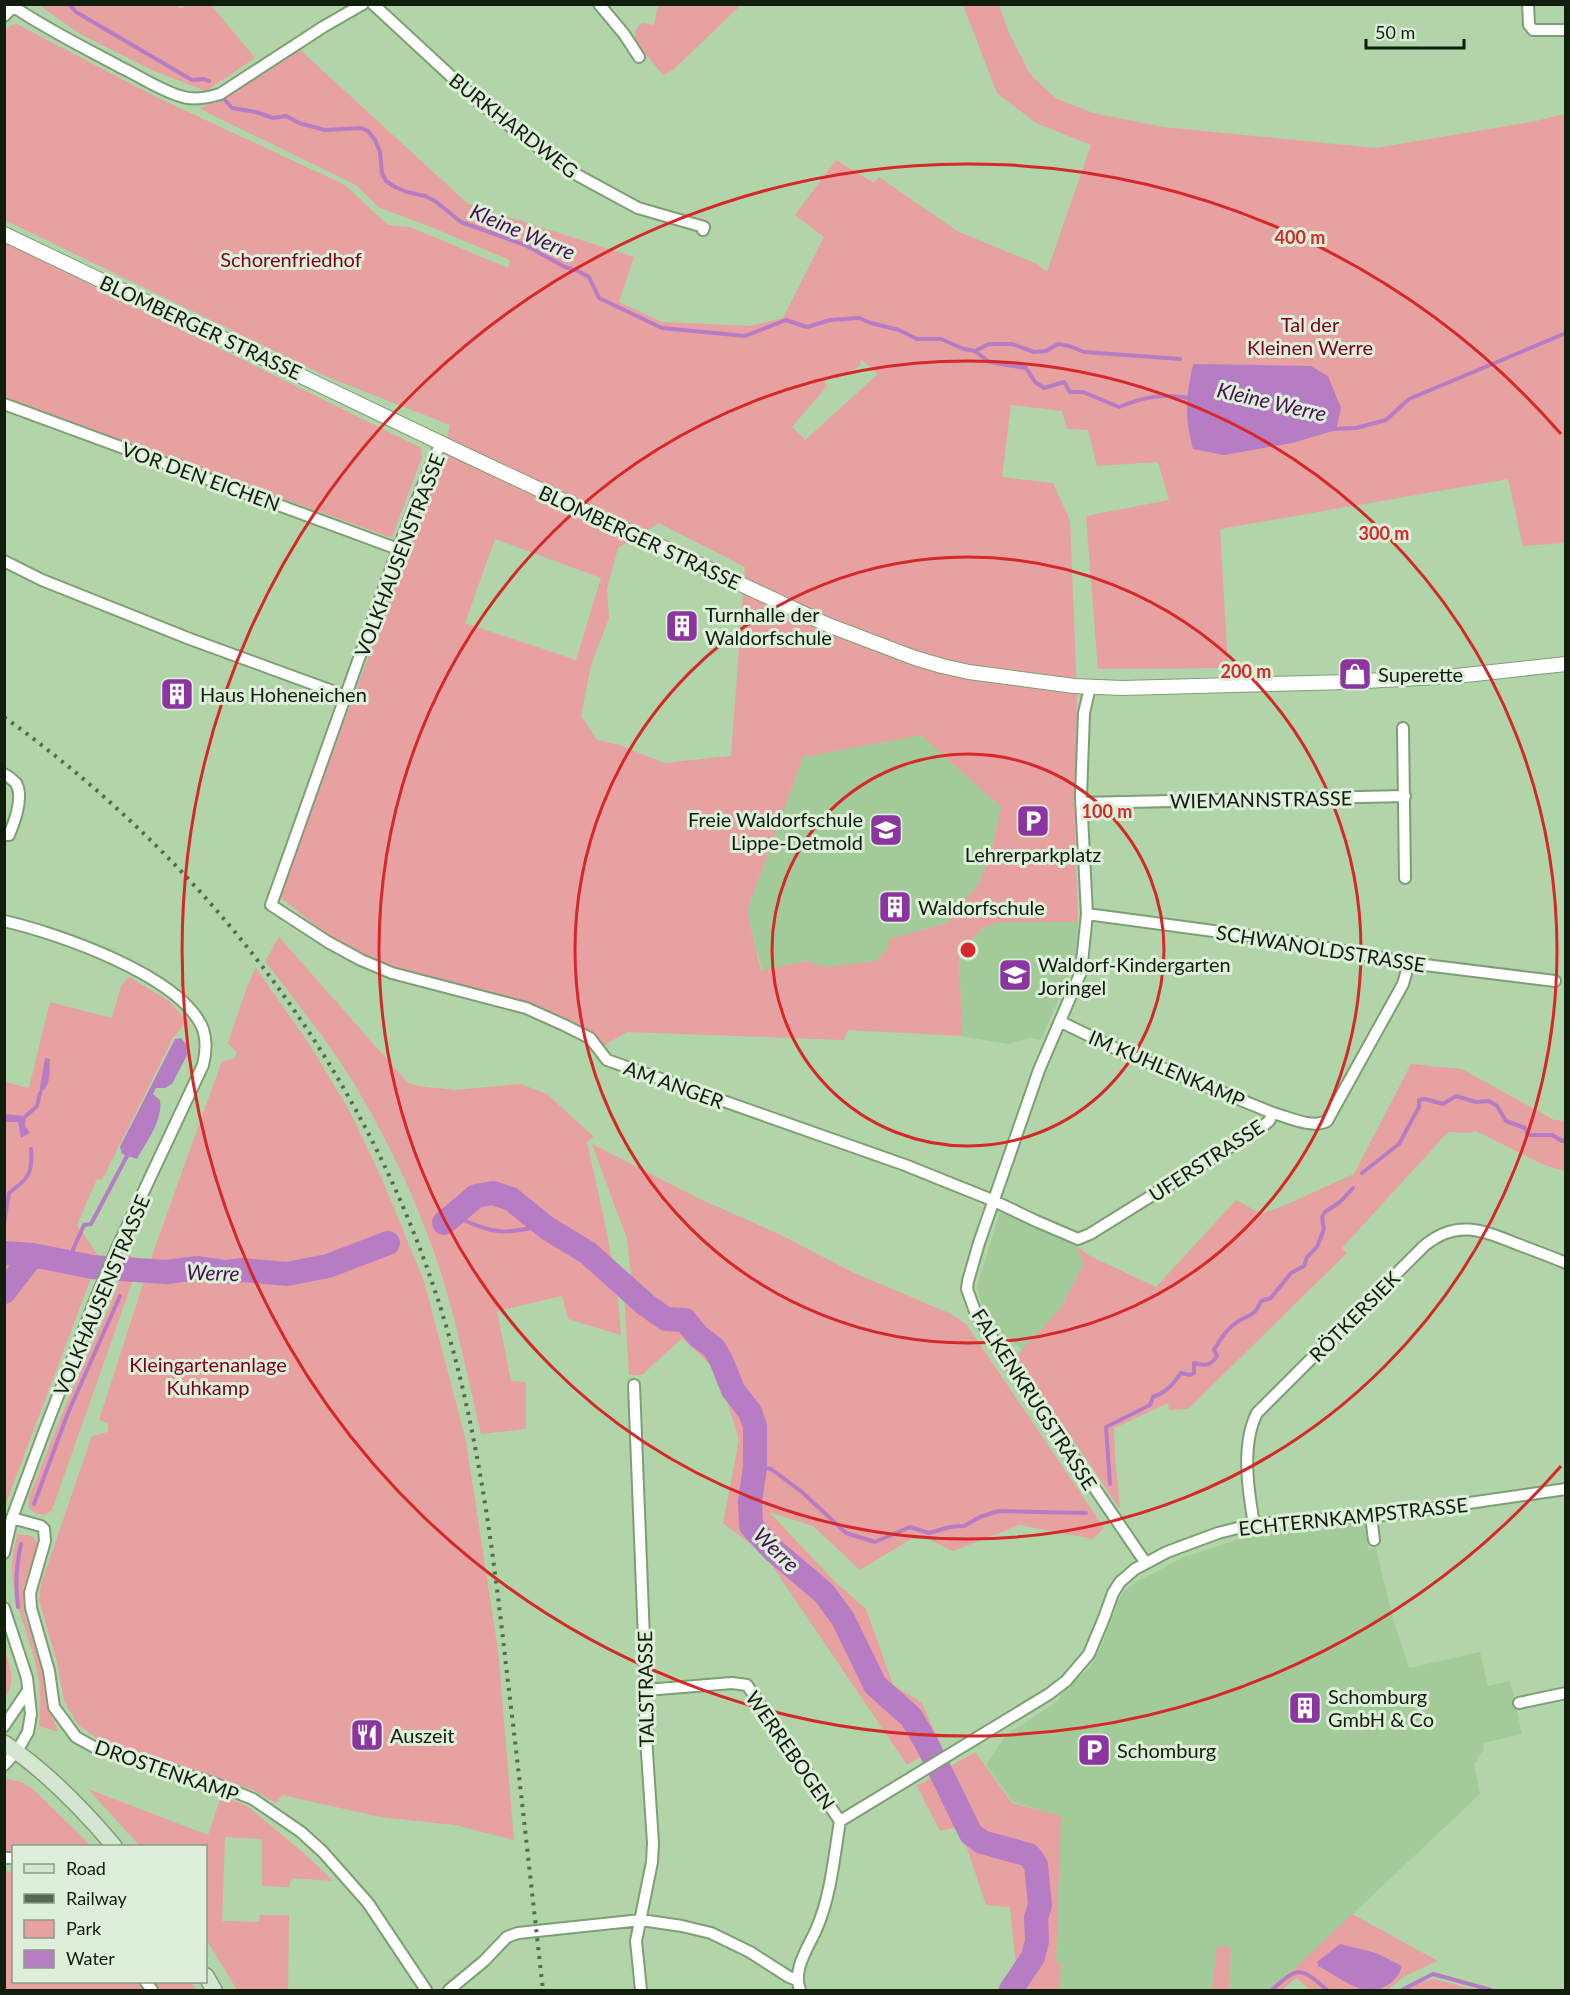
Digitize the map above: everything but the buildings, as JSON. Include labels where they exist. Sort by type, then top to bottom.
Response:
[{"type":"main road","points":[[10,1747],[50,1778],[113,1845]]},
{"type":"street","points":[[4,16],[15,6],[47,28],[153,84],[180,97],[194,99],[220,94],[322,27],[363,4]]},
{"type":"street","name":"BURKHARDWEG","points":[[373,4],[481,104],[555,160],[579,176],[638,208],[704,228],[703,230]]},
{"type":"street","points":[[599,4],[624,34],[639,57]]},
{"type":"street","points":[[1528,4],[1529,25],[1533,30],[1566,30]]},
{"type":"street","name":"BLOMBERGER STRASSE","points":[[4,234],[828,625],[915,658],[969,672],[1090,687],[1132,688],[1347,682],[1456,676],[1566,664]]},
{"type":"street","name":"VOR DEN EICHEN","points":[[4,404],[398,549]]},
{"type":"street","name":"VOLKHAUSENSTRASSE","points":[[272,905],[398,549],[434,457],[442,443]]},
{"type":"street","points":[[4,561],[42,580],[190,639],[346,696]]},
{"type":"street","name":"FALKENKRUGSTRASSE","points":[[1090,687],[1084,713],[1081,803],[1087,914],[1082,972],[1040,1070],[992,1200],[968,1281],[971,1304],[1100,1499],[1145,1562]]},
{"type":"street","points":[[1403,728],[1405,878]]},
{"type":"street","points":[[4,774],[15,783],[20,796],[13,826],[9,835],[4,835]]},
{"type":"street","name":"WIEMANNSTRASSE","points":[[1081,803],[1405,796]]},
{"type":"street","name":"AM ANGER","points":[[272,905],[328,942],[361,960],[392,973],[526,1008],[590,1038],[607,1060],[905,1165],[992,1200]]},
{"type":"street","name":"SCHWANOLDSTRASSE","points":[[1087,914],[1295,942],[1408,963],[1556,981]]},
{"type":"street","name":"VOLKHAUSENSTRASSE","points":[[4,921],[23,925],[87,947],[141,972],[183,1002],[199,1021],[206,1042],[203,1065],[198,1078],[118,1246],[96,1298],[12,1518],[4,1553]]},
{"type":"street","name":"UFERSTRASSE","points":[[992,1200],[1071,1237],[1081,1238],[1262,1127],[1273,1113],[1313,1124],[1322,1124],[1327,1121],[1398,994],[1408,963]]},
{"type":"street","name":"IM KUHLENKAMP","points":[[1061,1022],[1127,1054],[1273,1113]]},
{"type":"street","name":"RÖTKERSIEK","points":[[1254,1524],[1247,1450],[1252,1423],[1257,1413],[1424,1246],[1448,1232],[1479,1229],[1566,1263]]},
{"type":"street","name":"TALSTRASSE","points":[[634,1385],[646,1690],[645,1722],[653,1844],[652,1863],[636,1941],[641,1990]]},
{"type":"street","name":"ECHTERNKAMPSTRASSE","points":[[1145,1562],[1167,1551],[1210,1536],[1254,1524],[1371,1516],[1566,1489]]},
{"type":"street","points":[[1371,1516],[1374,1539]]},
{"type":"street","name":"DROSTENKAMP","points":[[12,1518],[41,1526],[44,1529],[45,1541],[30,1593],[31,1608],[49,1671],[54,1707],[76,1737],[94,1747],[216,1784],[253,1799],[301,1832],[323,1852],[368,1903],[426,1990]]},
{"type":"street","points":[[840,1821],[1036,1704],[1066,1681],[1092,1648],[1113,1593],[1120,1582],[1145,1562]]},
{"type":"street","points":[[4,1608],[27,1678],[31,1714],[28,1732],[10,1747],[4,1765]]},
{"type":"street","name":"WERREBOGEN","points":[[646,1690],[732,1683],[747,1685],[840,1821],[823,1911],[801,1962],[799,1985]]},
{"type":"street","points":[[4,1726],[27,1692]]},
{"type":"street","points":[[1519,1703],[1566,1693]]},
{"type":"street","points":[[449,1990],[484,1961],[507,1937],[518,1933],[640,1920],[711,1934],[750,1952],[799,1985]]},
{"type":"shaded area","name":"Freie Waldorfschule Lippe-Detmold","points":[[921,734],[1001,807],[991,853],[979,883],[948,923],[889,939],[889,948],[877,961],[825,967],[806,961],[762,971],[747,911],[803,757]]},
{"type":"shaded area","name":"Waldorf-Kindergarten Joringel","points":[[1001,922],[1078,922],[1077,954],[1041,1040],[1029,1038],[1008,1044],[962,1036],[959,952],[983,928]]},
{"type":"shaded area","points":[[1000,1212],[1075,1245],[1084,1263],[1061,1308],[1023,1350],[996,1328],[981,1302],[977,1286]]},
{"type":"shaded area","name":"Schomburg","points":[[1366,1524],[1368,1549],[1376,1548],[1392,1615],[1409,1668],[1480,1652],[1488,1686],[1510,1681],[1522,1734],[1483,1743],[1484,1749],[1474,1764],[1480,1794],[1272,1990],[1229,1990],[1231,1948],[1217,1947],[1212,1990],[1059,1990],[1061,1964],[1056,1963],[1060,1816],[1013,1802],[986,1765],[1006,1735],[1058,1701],[1062,1693],[1089,1668],[1102,1645],[1118,1601],[1125,1590],[1135,1583],[1182,1558],[1251,1535],[1273,1531],[1314,1530]]},
{"type":"green space","points":[[39,5],[176,5],[182,9],[185,5],[211,5],[255,58],[206,91],[154,71],[80,34]]},
{"type":"green space","points":[[658,5],[741,5],[673,70],[663,75],[635,42],[635,31],[642,23],[654,25]]},
{"type":"green space","points":[[963,5],[999,5],[1009,33],[1030,74],[1055,98],[1093,113],[1163,127],[1375,148],[1565,114],[1565,543],[1523,546],[1508,479],[1220,529],[1228,668],[1098,669],[1086,516],[1169,500],[1158,462],[1097,466],[1088,430],[1067,429],[1062,411],[1011,405],[1002,477],[1053,483],[1070,520],[1077,695],[1075,835],[1078,922],[1001,922],[983,928],[959,952],[962,1036],[848,1030],[844,1040],[627,1032],[598,1049],[569,1020],[537,1007],[393,968],[362,956],[331,938],[279,896],[442,461],[450,425],[330,378],[5,220],[4,31],[17,24],[154,96],[345,185],[388,225],[410,227],[508,268],[510,260],[380,208],[356,185],[200,109],[299,49],[468,204],[634,257],[619,302],[662,322],[750,326],[783,318],[824,237],[795,215],[836,160],[874,183],[879,177],[957,231],[1037,264],[1047,272],[1091,145],[1036,123],[997,93]],"holes":[[[861,359],[878,374],[805,440],[792,427],[827,386],[824,382],[832,377],[837,379],[860,366]],[[659,523],[745,567],[731,756],[664,763],[619,745],[597,740],[581,716],[591,665],[609,618],[607,589],[618,548]],[[495,539],[601,578],[576,660],[465,623]],[[921,735],[1001,807],[991,853],[979,883],[948,923],[889,939],[888,948],[876,961],[825,967],[806,961],[761,971],[747,911],[803,757]]]},
{"type":"green space","points":[[4,242],[421,448],[422,457],[392,538],[5,398]]},
{"type":"green space","points":[[279,937],[408,1083],[455,1090],[520,1084],[547,1094],[594,1137],[587,1142],[612,1262],[621,1335],[568,1319],[562,1296],[497,1311],[511,1381],[526,1382],[526,1429],[481,1434],[446,1291],[417,1207],[373,1116],[341,1063],[265,961]]},
{"type":"green space","name":"Kleingartenanlage Kuhkamp","points":[[256,968],[311,1047],[350,1112],[382,1179],[424,1281],[466,1441],[498,1650],[514,1840],[455,1825],[380,1817],[282,1795],[276,1803],[253,1790],[98,1739],[78,1725],[64,1701],[57,1662],[39,1600],[41,1584],[92,1436],[108,1432],[108,1423],[99,1420],[155,1247],[222,1061],[234,1059],[237,1052],[228,1043],[248,984]]},
{"type":"green space","points":[[129,977],[169,1001],[187,1021],[173,1038],[102,1180],[97,1179],[77,1225],[99,1257],[5,1506],[5,1122],[18,1122],[25,1126],[25,1119],[5,1114],[5,1082],[29,1088],[50,1002],[112,1018],[121,986]]},
{"type":"green space","points":[[1411,1064],[1462,1069],[1554,1120],[1565,1121],[1565,1171],[1544,1165],[1476,1131],[1448,1132],[1342,1248],[1347,1253],[1188,1409],[1169,1410],[1168,1403],[1114,1428],[1120,1509],[1016,1356],[1061,1308],[1084,1263],[1075,1245],[1090,1256],[1156,1287],[1236,1200],[1261,1214],[1354,1174]]},
{"type":"green space","points":[[592,1144],[700,1199],[781,1235],[852,1272],[949,1313],[966,1324],[1104,1528],[1093,1539],[1020,1525],[953,1551],[919,1534],[860,1570],[813,1526],[769,1512],[835,1582],[866,1609],[893,1685],[921,1702],[941,1745],[907,1765],[765,1555],[723,1523],[739,1440],[718,1372],[682,1338],[642,1375],[629,1375],[624,1291],[667,1332],[657,1309],[632,1283],[627,1239]]},
{"type":"green space","points":[[129,1255],[140,1260],[52,1510],[44,1515],[35,1513],[29,1508],[29,1497]]},
{"type":"green space","points":[[18,1534],[32,1536],[38,1543],[23,1590],[23,1604],[42,1666],[48,1708],[59,1732],[39,1726],[38,1678],[33,1653],[17,1604],[12,1570],[13,1553]]},
{"type":"green space","points":[[4,1648],[11,1679],[11,1686],[5,1696]]},
{"type":"green space","points":[[975,1752],[1012,1803],[1061,1816],[1056,1962],[1061,1964],[1059,1990],[996,1990],[1016,1967],[1010,1907],[986,1905],[960,1827],[940,1831],[917,1786]]},
{"type":"green space","points":[[8,1779],[21,1782],[33,1789],[90,1845],[12,1845],[12,1853],[5,1852],[4,1781]]},
{"type":"green space","points":[[88,1789],[208,1835],[221,1796],[247,1806],[306,1855],[333,1881],[292,1878],[289,1887],[262,1886],[262,1839],[225,1837],[222,1921],[259,1922],[260,1915],[289,1915],[288,1990],[237,1990],[207,1941],[207,1845],[139,1845]]},
{"type":"green space","points":[[4,1871],[12,1872],[12,1983],[139,1983],[144,1990],[5,1990]]},
{"type":"green space","points":[[1352,1914],[1438,1961],[1405,1976],[1387,1990],[1363,1990],[1310,1990],[1296,1978],[1282,1990],[1272,1990]],"holes":[[[1319,1966],[1402,1966],[1400,1972],[1392,1980],[1363,1990]]]},
{"type":"green space","points":[[1217,1946],[1231,1947],[1229,1990],[1212,1990]]},
{"type":"green space","points":[[1434,1979],[1476,1990],[1406,1990],[1413,1985]]},
{"type":"green space","points":[[155,1983],[192,1983],[196,1990],[160,1990]]},
{"type":"water","points":[[1193,364],[1311,366],[1328,376],[1341,408],[1336,430],[1292,443],[1224,455],[1193,449],[1187,406]]},
{"type":"water","points":[[181,1038],[186,1044],[187,1055],[172,1084],[165,1088],[156,1088],[153,1094],[160,1100],[160,1108],[153,1131],[137,1159],[122,1154],[120,1147],[175,1039]]},
{"type":"water","points":[[45,1058],[50,1059],[49,1078],[44,1090],[40,1093],[40,1087]]},
{"type":"water","points":[[4,1114],[26,1116],[25,1126],[30,1133],[21,1138],[18,1122],[5,1122]]},
{"type":"water","points":[[1340,1944],[1376,1953],[1402,1966],[1400,1972],[1392,1982],[1374,1990],[1355,1987],[1318,1966],[1317,1962]]},
{"type":"waterway","name":"Kleine Werre","points":[[69,4],[76,12],[192,80],[209,81]]},
{"type":"waterway","name":"Kleine Werre","points":[[224,99],[232,108],[256,112],[273,118],[286,116],[299,123],[325,130],[361,128],[368,131],[380,152],[382,173],[386,181],[407,192],[435,201],[461,222],[525,245],[565,267],[578,271],[589,277],[599,298],[662,328],[745,336],[786,320],[807,327],[830,320],[859,318],[899,330],[917,339],[941,339],[975,351],[989,344],[1012,344],[1034,352],[1046,351],[1058,344],[1084,352],[1180,359]]},
{"type":"waterway","name":"Kleine Werre","points":[[1331,429],[1356,428],[1386,420],[1409,399],[1566,333]]},
{"type":"waterway","name":"Kleine Werre","points":[[975,351],[989,362],[1026,368],[1035,382],[1044,388],[1064,382],[1070,392],[1083,392],[1119,407],[1154,397],[1189,398]]},
{"type":"waterway","points":[[26,1116],[37,1106],[40,1093]]},
{"type":"waterway","points":[[1362,1173],[1399,1144],[1419,1107],[1419,1100],[1425,1099],[1443,1104],[1456,1096],[1476,1102],[1489,1101],[1497,1106],[1506,1121],[1525,1128],[1528,1135],[1552,1135],[1562,1141],[1566,1140]]},
{"type":"waterway","points":[[4,1223],[9,1193],[25,1180],[30,1170],[31,1149]]},
{"type":"waterway","points":[[65,1262],[84,1225],[91,1224],[127,1156]]},
{"type":"waterway","points":[[1110,1484],[1106,1427],[1150,1405],[1153,1397],[1162,1393],[1181,1373],[1190,1375],[1194,1373],[1194,1363],[1205,1365],[1212,1362],[1217,1356],[1214,1350],[1228,1330],[1240,1320],[1253,1314],[1261,1301],[1271,1298],[1291,1273],[1304,1266],[1307,1257],[1317,1247],[1324,1229],[1322,1217],[1325,1212],[1340,1202],[1353,1188]]},
{"type":"waterway","name":"Werre","points":[[444,1223],[476,1196],[493,1193],[511,1199],[547,1228],[588,1253],[646,1305],[666,1319],[685,1320],[698,1336],[714,1348],[733,1390],[750,1412],[755,1426],[755,1467],[750,1501],[751,1526],[772,1549],[824,1593],[843,1619],[875,1685],[911,1717],[927,1744],[971,1834],[982,1842],[1029,1855],[1036,1865],[1040,1905],[1036,1918],[1037,1941],[1033,1957],[1011,1990]]},
{"type":"waterway","points":[[454,1216],[498,1231],[517,1231],[543,1225]]},
{"type":"waterway","name":"Werre","points":[[4,1253],[33,1255],[92,1267],[166,1272],[198,1268],[225,1272],[243,1270],[287,1274],[328,1266],[388,1243]]},
{"type":"waterway","name":"Werre","points":[[4,1292],[33,1255]]},
{"type":"waterway","points":[[34,1504],[68,1413],[120,1296]]},
{"type":"waterway","points":[[755,1467],[771,1469],[802,1492],[846,1533],[875,1542],[910,1527],[929,1533],[964,1526],[980,1517],[999,1511],[1086,1513]]},
{"type":"waterway","points":[[18,1607],[16,1576],[21,1544]]},
{"type":"waterway","points":[[1272,1990],[1294,1973],[1300,1972],[1311,1977],[1327,1990]]},
{"type":"waterway","points":[[1402,1990],[1433,1974],[1491,1990]]},
{"type":"railway","points":[[4,717],[83,779],[156,846],[224,919],[284,996],[338,1079],[385,1166],[424,1258],[464,1394],[487,1513],[543,1990]]},
{"type":"place","name":"Turnhalle der Waldorfschule","points":[[682,626]]},
{"type":"place","name":"Superette","points":[[1355,674]]},
{"type":"place","name":"Haus Hoheneichen","points":[[177,694]]},
{"type":"place","name":"Lehrerparkplatz","points":[[1033,821]]},
{"type":"place","name":"Freie Waldorfschule Lippe-Detmold","points":[[886,830]]},
{"type":"place","name":"Waldorfschule","points":[[895,907]]},
{"type":"place","name":"Waldorf-Kindergarten Joringel","points":[[1015,975]]},
{"type":"place","name":"Schomburg GmbH & Co","points":[[1305,1708]]},
{"type":"place","name":"Auszeit","points":[[367,1735]]},
{"type":"place","name":"Schomburg","points":[[1094,1750]]},
{"type":"park label","name":"Schorenfriedhof","points":[[291,259]]},
{"type":"park label","name":"Tal der Kleinen Werre","points":[[1310,336]]}]
